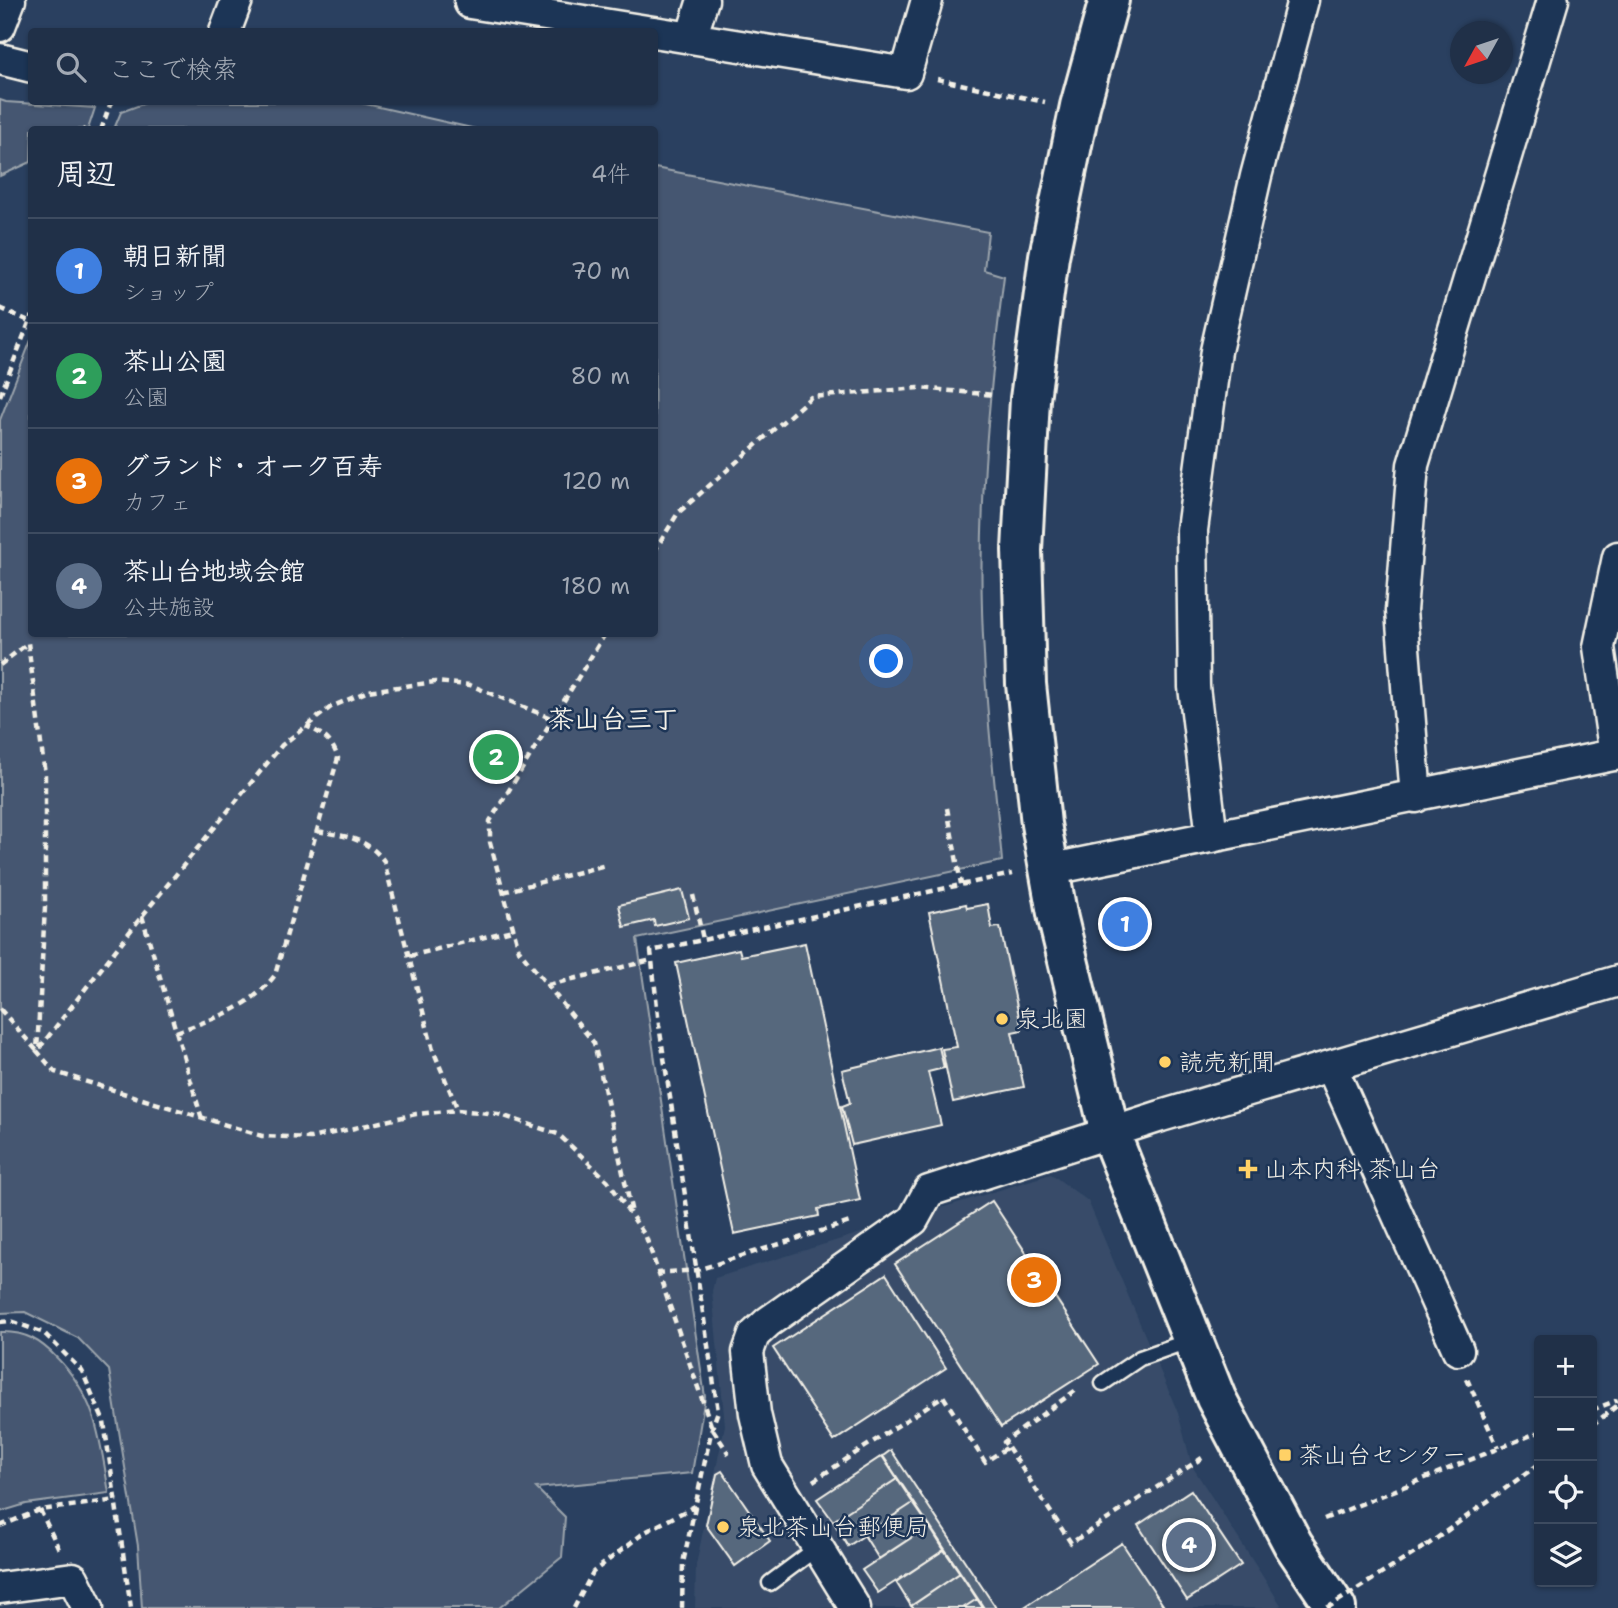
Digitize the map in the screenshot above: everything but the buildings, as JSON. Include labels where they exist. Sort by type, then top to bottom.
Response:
[{"type":"street","points":[[0,26],[10,0]]},
{"type":"street","points":[[226,28],[237,0]]},
{"type":"street","points":[[471,0],[470,3],[629,28]]},
{"type":"street","points":[[691,37],[703,0]]},
{"type":"street","points":[[658,33],[906,72],[927,0]]},
{"type":"street","points":[[1109,0],[1080,106],[1049,256],[1030,398],[1022,550],[1032,872],[1110,1133],[1192,1340],[1216,1398],[1293,1544],[1336,1608]]},
{"type":"street","points":[[1212,837],[1194,687],[1192,530],[1216,351],[1256,176],[1303,0]]},
{"type":"street","points":[[1416,797],[1401,611],[1413,465],[1553,0]]},
{"type":"street","points":[[0,59],[28,66]]},
{"type":"street","points":[[1032,872],[1616,755],[1599,647],[1618,557]]},
{"type":"street","points":[[855,1608],[767,1465],[755,1414],[748,1352],[754,1335],[768,1322],[913,1220],[929,1191],[1110,1133],[1618,981]]},
{"type":"street","points":[[1331,1066],[1460,1359]]},
{"type":"street","points":[[0,1588],[73,1578],[88,1608]]},
{"type":"lane","points":[[1103,1383],[1140,1358],[1192,1340]]},
{"type":"lane","points":[[770,1583],[817,1548]]},
{"type":"path","points":[[906,72],[1050,103]]},
{"type":"path","points":[[102,126],[110,105]]},
{"type":"path","points":[[0,308],[28,317]]},
{"type":"path","points":[[0,396],[28,323]]},
{"type":"path","points":[[658,546],[678,513],[811,397],[919,388],[1030,398]]},
{"type":"path","points":[[603,637],[490,821],[490,842],[519,950],[594,1043],[632,1217]]},
{"type":"path","points":[[0,665],[27,643],[45,775],[45,907],[37,1051]]},
{"type":"path","points":[[37,1051],[142,916],[282,745],[331,707],[368,691],[435,682],[470,685],[553,719]]},
{"type":"path","points":[[176,1032],[243,1006],[265,988],[275,975],[338,758],[333,744],[323,734],[305,725]]},
{"type":"path","points":[[947,808],[961,884]]},
{"type":"path","points":[[317,831],[361,840],[374,848],[384,861],[411,956],[433,1050],[458,1110]]},
{"type":"path","points":[[503,892],[607,865]]},
{"type":"path","points":[[682,1608],[683,1563],[718,1411],[651,951],[961,884],[1032,872]]},
{"type":"path","points":[[693,895],[703,939]]},
{"type":"path","points":[[142,916],[202,1119]]},
{"type":"path","points":[[411,956],[512,930]]},
{"type":"path","points":[[547,985],[652,960]]},
{"type":"path","points":[[0,1009],[55,1072],[261,1136],[311,1138],[416,1114],[458,1110],[498,1114],[558,1134],[608,1181],[646,1237],[712,1428]]},
{"type":"path","points":[[657,1273],[697,1270],[857,1220]]},
{"type":"path","points":[[0,1322],[10,1321],[44,1332],[82,1371],[104,1422],[131,1608]]},
{"type":"path","points":[[1460,1359],[1498,1448]]},
{"type":"path","points":[[1078,1388],[1004,1442],[1071,1543],[1202,1458]]},
{"type":"path","points":[[787,1498],[943,1396],[985,1462],[1008,1447]]},
{"type":"path","points":[[1597,1408],[1618,1400]]},
{"type":"path","points":[[1597,1421],[1618,1405]]},
{"type":"path","points":[[1324,1519],[1534,1434]]},
{"type":"path","points":[[1327,1608],[1426,1546],[1534,1468]]},
{"type":"path","points":[[0,1526],[40,1510],[117,1500]]},
{"type":"path","points":[[574,1608],[593,1572],[645,1532],[695,1506]]},
{"type":"shaded area","points":[[0,100],[28,105],[95,108],[89,126],[28,126],[28,163],[0,176]]},
{"type":"shaded area","points":[[140,105],[370,105],[463,126],[115,126],[121,112]]},
{"type":"shaded area","points":[[658,169],[988,232],[984,270],[1004,276],[985,464],[982,559],[985,680],[1002,861],[637,939],[705,1397],[692,1473],[536,1488],[565,1517],[562,1557],[499,1608],[142,1608],[138,1546],[109,1370],[78,1338],[25,1312],[0,1313],[0,420],[28,348],[28,637],[658,637]]},
{"type":"shaded area","points":[[1051,1174],[1088,1201],[1178,1413],[1192,1466],[1281,1605],[1276,1608],[695,1608],[696,1565],[725,1425],[712,1291],[715,1278]]},
{"type":"shaded area","points":[[0,1332],[25,1335],[39,1342],[70,1373],[81,1389],[95,1421],[109,1493],[26,1504],[0,1512]]},
{"type":"place","name":"茶山公園","points":[[496,757]]},
{"type":"place","name":"朝日新聞","points":[[1125,924]]},
{"type":"place","name":"泉北園","points":[[1002,1019]]},
{"type":"place","name":"読売新聞","points":[[1165,1062]]},
{"type":"place","name":"山本内科 茶山台","points":[[1248,1169]]},
{"type":"place","name":"グランド・オーク百寿","points":[[1034,1280]]},
{"type":"place","name":"茶山台センター","points":[[1285,1455]]},
{"type":"place","name":"泉北茶山台郵便局","points":[[723,1527]]},
{"type":"place","name":"茶山台地域会館","points":[[1189,1545]]},
{"type":"district","name":"茶山台三丁","points":[[613,719]]}]
